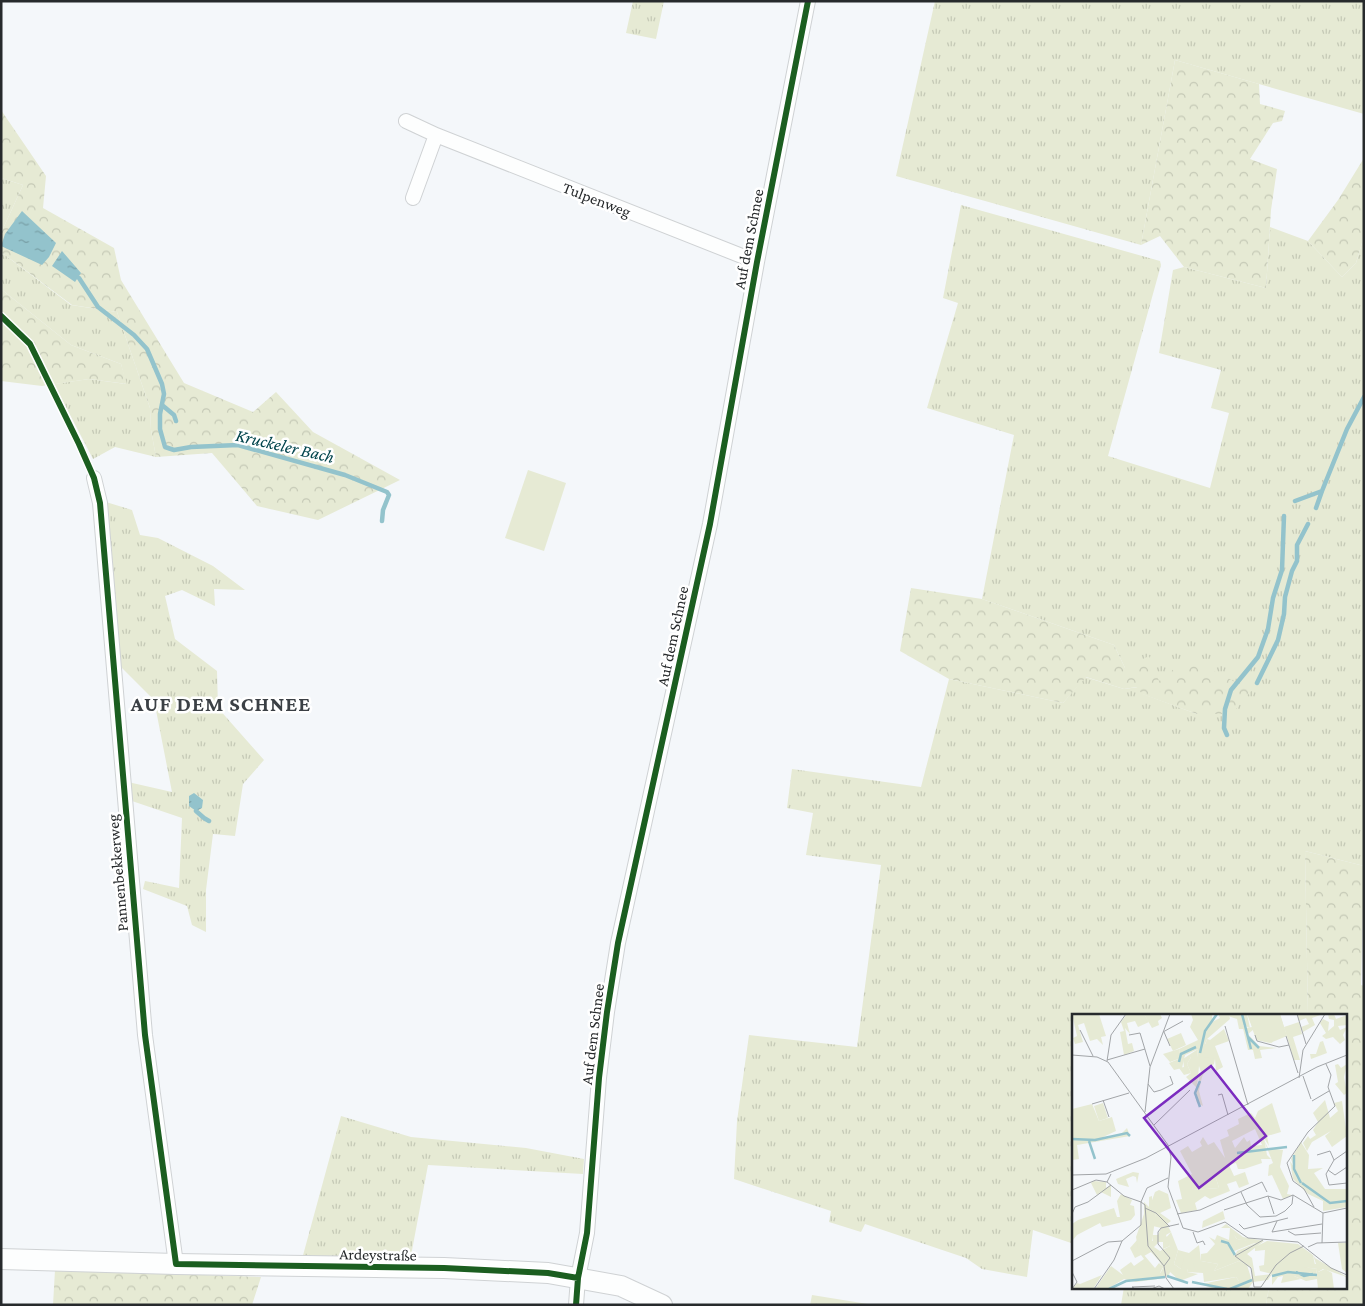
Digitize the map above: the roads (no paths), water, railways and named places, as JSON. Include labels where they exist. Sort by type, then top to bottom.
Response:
[{"type":"main road","name":"Ardeystraße","points":[[1,1258],[176,1264],[444,1268],[548,1273],[621,1286],[662,1305]]},
{"type":"street","name":"Auf dem Schnee","points":[[576,1305],[578,1278],[587,1233],[599,1078],[618,943],[695,596],[808,1]]},
{"type":"street","name":"Tulpenweg","points":[[406,121],[436,135],[757,262]]},
{"type":"street","points":[[413,198],[436,135]]},
{"type":"street","name":"Pannenbekkerweg","points":[[94,478],[100,503],[145,1035],[176,1264]]},
{"type":"water","points":[[22,211],[56,243],[49,257],[42,265],[1,246],[5,234]]},
{"type":"water","points":[[62,251],[81,273],[75,282],[52,266]]},
{"type":"water","points":[[194,793],[203,800],[202,808],[196,811],[189,806],[189,796]]},
{"type":"waterway","name":"Kruckeler Bach","points":[[79,278],[98,307],[134,335],[147,349],[162,384],[164,394],[160,414],[160,429],[165,447],[174,450],[191,447],[238,445],[345,475],[387,492],[389,495],[383,510],[382,521]]},
{"type":"waterway","points":[[1295,501],[1322,491],[1347,429],[1364,397]]},
{"type":"waterway","points":[[162,405],[174,415],[176,421]]},
{"type":"waterway","points":[[1316,508],[1322,491]]},
{"type":"waterway","points":[[1227,735],[1224,728],[1225,709],[1231,690],[1258,657],[1268,629],[1273,598],[1282,570],[1284,516]]},
{"type":"waterway","points":[[1257,683],[1278,640],[1284,614],[1285,597],[1292,571],[1297,561],[1297,545],[1308,524]]},
{"type":"waterway","points":[[196,811],[209,821]]},
{"type":"district","name":"AUF DEM SCHNEE","points":[[221,704]]}]
